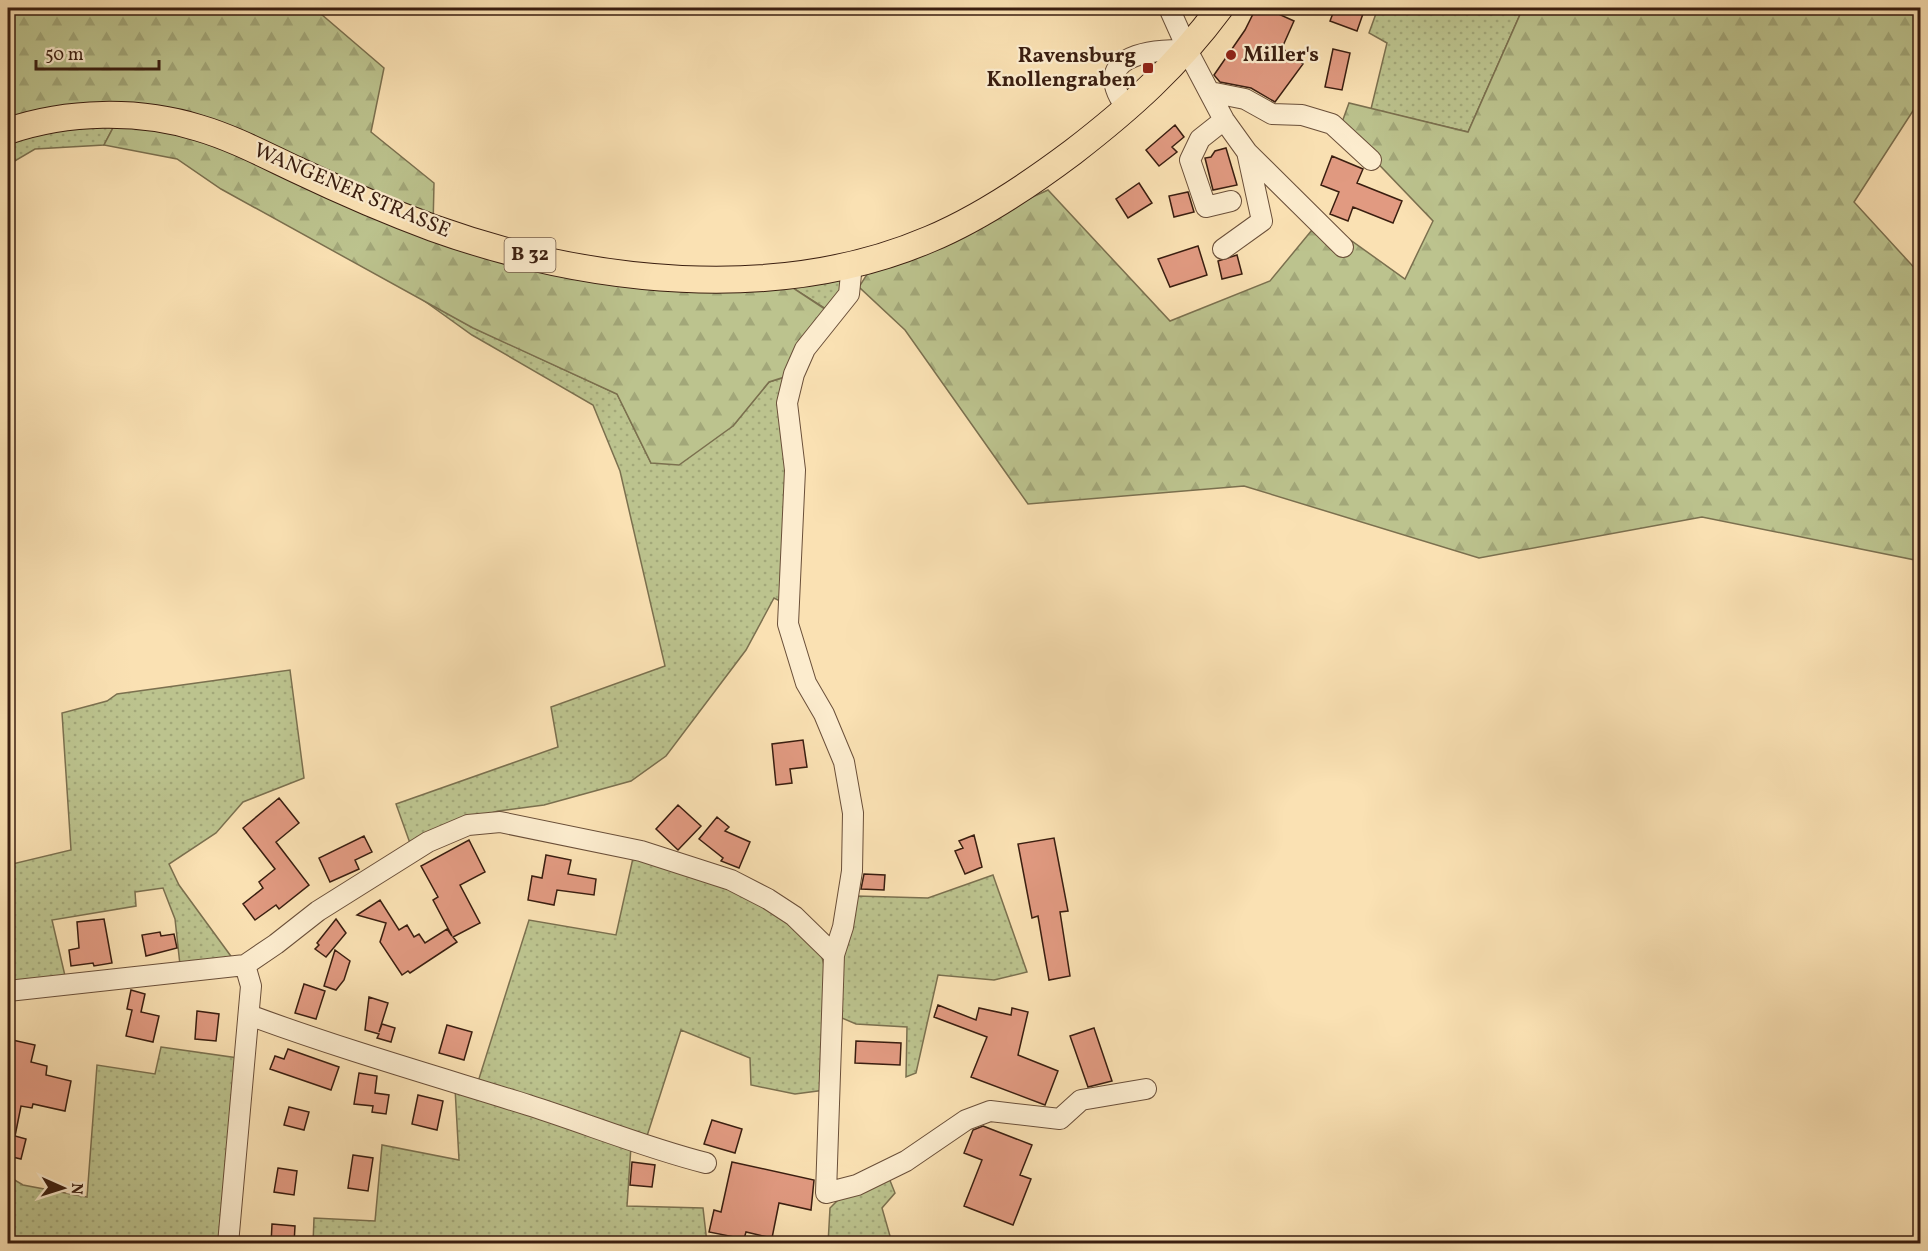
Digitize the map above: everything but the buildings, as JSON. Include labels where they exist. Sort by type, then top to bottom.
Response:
[{"type":"main road","name":"WANGENER STRASSE","points":[[8,131],[56,118],[102,115],[152,117],[198,128],[433,228],[532,256],[656,278],[723,281],[778,278],[852,264],[931,239],[974,217],[1052,168],[1128,110],[1188,49],[1220,8]]},
{"type":"street","points":[[1169,8],[1224,120],[1246,152],[1343,247]]},
{"type":"street","points":[[1128,110],[1117,96],[1114,81],[1117,68],[1126,58],[1145,51],[1188,49]]},
{"type":"street","points":[[1210,92],[1245,99],[1272,114],[1302,115],[1332,124],[1371,160]]},
{"type":"street","points":[[1224,120],[1200,139],[1190,160],[1206,207],[1231,201]]},
{"type":"street","points":[[1223,249],[1262,220],[1246,152]]},
{"type":"street","points":[[852,264],[849,294],[805,349],[794,374],[787,403],[795,470],[788,624],[806,683],[825,714],[844,762],[853,813],[852,871],[843,927],[834,955],[826,1193],[857,1185],[896,1166],[966,1120],[990,1111],[1060,1119],[1082,1100],[1146,1089]]},
{"type":"street","points":[[8,992],[245,965],[318,911],[428,842],[468,825],[500,822],[641,851],[730,880],[768,899],[794,916],[834,955]]},
{"type":"street","points":[[228,1244],[251,986],[245,965]]},
{"type":"street","points":[[249,1016],[304,1036],[584,1123],[659,1151],[706,1163]]},
{"type":"green space","points":[[8,8],[314,8],[384,68],[371,132],[434,183],[433,228],[532,256],[778,278],[834,315],[794,374],[769,382],[733,426],[679,465],[651,463],[617,394],[473,328],[221,189],[177,159],[104,145],[116,122],[8,131]]},
{"type":"green space","points":[[1378,8],[1522,10],[1468,132],[1371,109],[1387,43],[1369,33]]},
{"type":"green space","points":[[1518,8],[1920,8],[1920,100],[1854,202],[1920,274],[1920,561],[1702,517],[1479,558],[1244,486],[1028,504],[905,330],[859,287],[869,271],[1048,190],[1170,321],[1270,281],[1321,219],[1405,279],[1433,221],[1341,125],[1349,103],[1468,132],[1522,10]]},
{"type":"green space","points":[[116,122],[104,145],[35,149],[8,165],[8,143],[49,128]]},
{"type":"green space","points":[[838,277],[843,287],[829,311],[788,285]]},
{"type":"green space","points":[[423,300],[474,328],[617,394],[651,463],[733,426],[769,382],[785,377],[789,477],[784,603],[774,598],[746,650],[666,756],[631,781],[544,805],[498,811],[452,825],[411,846],[396,804],[558,747],[551,707],[665,666],[620,471],[593,405],[472,335]]},
{"type":"green space","points":[[290,670],[304,778],[243,802],[216,833],[169,864],[179,885],[233,959],[180,965],[175,919],[163,888],[135,892],[136,906],[52,920],[66,980],[8,983],[8,865],[71,850],[62,713],[107,701],[117,694]]},
{"type":"green space","points":[[633,858],[729,888],[796,923],[822,957],[826,974],[825,1090],[795,1094],[751,1085],[750,1058],[681,1030],[646,1139],[477,1085],[529,920],[616,935]]},
{"type":"green space","points":[[993,875],[1027,972],[994,980],[938,975],[916,1073],[906,1077],[907,1027],[856,1024],[835,1015],[840,967],[856,896],[928,898]]},
{"type":"green space","points":[[161,1047],[238,1058],[223,1243],[8,1243],[8,1176],[23,1185],[87,1197],[97,1065],[155,1074]]},
{"type":"green space","points":[[455,1088],[631,1146],[627,1206],[703,1208],[707,1243],[313,1244],[314,1218],[375,1221],[382,1145],[459,1160]]},
{"type":"green space","points":[[889,1178],[895,1193],[882,1208],[892,1243],[828,1244],[830,1208],[841,1197]]},
{"type":"place","name":"Miller's","points":[[1231,55]]},
{"type":"place","name":"Ravensburg Knollengraben","points":[[1148,68]]}]
